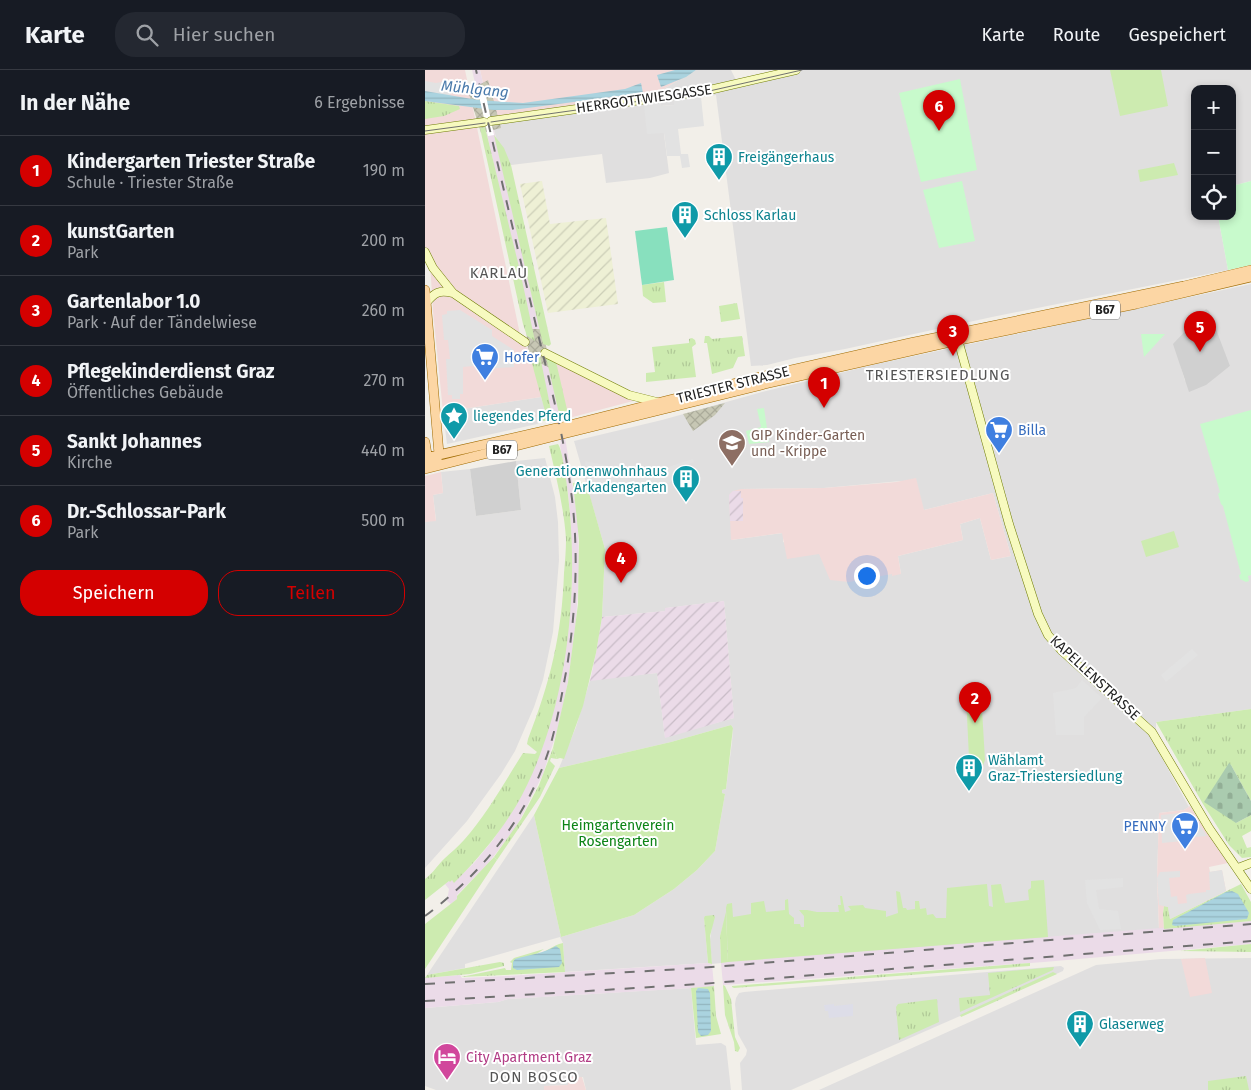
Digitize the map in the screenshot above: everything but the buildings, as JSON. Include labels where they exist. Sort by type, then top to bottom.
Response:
[{"type":"main road","name":"HERRGOTTWIESGASSE","points":[[425,130],[705,91],[796,70]]},
{"type":"main road","points":[[425,252],[433,268],[453,293],[525,342]]},
{"type":"main road","name":"TRIESTER STRASSE","points":[[957,337],[966,333],[1021,320],[1251,270]]},
{"type":"main road","name":"TRIESTER STRASSE","points":[[545,353],[629,395],[660,406],[756,378],[1180,294],[1251,277]]},
{"type":"main road","points":[[425,290],[439,454],[434,466],[426,458],[425,442]]},
{"type":"main road","points":[[427,303],[433,294],[438,291],[453,293]]},
{"type":"main road","name":"KAPELLENSTRASSE","points":[[957,337],[986,444],[1035,605],[1048,635],[1062,651],[1152,732],[1209,828],[1251,889]]},
{"type":"main road","name":"B67","points":[[425,469],[560,431],[660,406]]},
{"type":"main road","name":"B67","points":[[426,458],[560,431]]},
{"type":"main road","points":[[1238,868],[1251,863]]},
{"type":"shaded area","points":[[425,70],[465,70],[522,344],[535,354],[546,356],[633,401],[569,418],[560,418],[555,393],[541,397],[443,412],[430,262],[425,247]]},
{"type":"shaded area","points":[[472,70],[480,70],[566,443],[578,521],[579,573],[576,621],[568,682],[558,728],[543,774],[517,826],[487,865],[457,895],[457,899],[451,904],[447,901],[449,889],[445,884],[452,880],[454,882],[474,863],[493,840],[516,805],[532,773],[559,684],[568,633],[572,585],[571,526],[561,443],[555,418],[552,415]]},
{"type":"shaded area","points":[[480,70],[696,70],[655,94],[492,122]]},
{"type":"shaded area","points":[[696,70],[731,70],[736,80],[781,70],[1251,70],[1251,181],[1236,185],[1236,85],[1191,85],[1191,220],[1219,220],[1228,270],[992,317],[767,365],[751,366],[716,95],[674,101],[674,105],[660,106],[669,173],[650,178],[606,183],[602,154],[503,165],[492,122],[655,94]]},
{"type":"shaded area","points":[[452,80],[450,96],[425,91],[425,81],[436,83]]},
{"type":"shaded area","points":[[488,80],[501,128],[481,133],[468,91]]},
{"type":"shaded area","points":[[701,97],[704,126],[678,129],[681,154],[688,154],[690,167],[682,168],[680,156],[667,156],[664,133],[647,134],[644,105],[660,103],[661,106],[674,105],[674,101]]},
{"type":"shaded area","points":[[542,181],[550,224],[606,218],[618,304],[548,313],[520,184]]},
{"type":"shaded area","points":[[1251,284],[1251,709],[1156,722],[1156,747],[1189,807],[1184,810],[1159,813],[1157,878],[1159,929],[728,962],[726,915],[720,936],[721,963],[712,964],[710,940],[712,926],[704,918],[708,963],[565,972],[563,943],[560,937],[465,964],[465,968],[427,975],[534,815],[561,937],[634,915],[674,889],[697,870],[715,851],[725,794],[721,793],[722,790],[726,789],[732,742],[733,728],[731,725],[671,742],[559,768],[576,727],[590,680],[657,673],[665,737],[734,718],[724,601],[666,608],[665,611],[602,617],[605,549],[574,441],[877,364]],"holes":[[[1180,364],[1230,366],[1218,375],[1185,381]],[[901,481],[924,510],[993,493],[1011,556],[991,560],[980,518],[960,524],[963,540],[898,556],[901,574],[892,574],[783,542],[783,533],[731,540],[741,489],[824,488]]]},
{"type":"shaded area","points":[[1206,309],[1209,311],[1230,366],[1206,385],[1189,392],[1173,344]]},
{"type":"shaded area","points":[[460,310],[492,330],[492,336],[514,350],[514,367],[483,369],[482,365],[463,367],[463,394],[460,394],[460,399],[452,399],[452,395],[448,395],[446,359],[450,359],[448,340],[444,340],[442,315],[447,314],[447,311]]},
{"type":"shaded area","points":[[526,329],[543,329],[550,368],[529,358]]},
{"type":"shaded area","points":[[541,397],[547,415],[542,417],[543,421],[537,424],[447,444],[443,412]]},
{"type":"shaded area","points":[[725,403],[715,415],[693,431],[683,414]]},
{"type":"shaded area","points":[[545,458],[555,497],[559,560],[553,632],[543,680],[534,707],[515,751],[501,774],[467,821],[425,868],[425,522],[436,520],[433,495],[443,493],[441,472],[470,469],[476,516],[521,510],[516,461]]},
{"type":"shaded area","points":[[693,459],[694,462],[689,464],[690,473],[649,492],[640,494],[589,495],[585,461],[615,467],[647,470],[647,479],[671,466]]},
{"type":"shaded area","points":[[516,461],[521,510],[476,516],[470,469]]},
{"type":"shaded area","points":[[441,472],[443,493],[433,495],[436,521],[425,522],[425,476]]},
{"type":"shaded area","points":[[916,478],[924,510],[993,493],[1011,556],[991,560],[980,518],[960,524],[963,540],[898,556],[901,574],[849,582],[830,580],[819,554],[787,559],[782,533],[731,540],[729,495],[733,491],[741,489],[824,488],[896,482]]},
{"type":"shaded area","points":[[733,491],[741,491],[741,498],[743,498],[743,521],[730,521],[729,495]]},
{"type":"shaded area","points":[[724,601],[734,718],[665,738],[657,673],[590,681],[602,617],[665,611],[665,608]]},
{"type":"shaded area","points":[[1192,649],[1198,655],[1166,682],[1161,675]]},
{"type":"shaded area","points":[[1082,680],[1102,698],[1084,717],[1084,735],[1056,735],[1053,693],[1076,688]]},
{"type":"shaded area","points":[[1190,806],[1228,863],[1209,867],[1210,872],[1222,870],[1226,891],[1170,919],[1164,906],[1164,929],[1159,929],[1157,878],[1159,813],[1184,810]]},
{"type":"shaded area","points":[[1191,812],[1207,836],[1194,837],[1193,840],[1162,843],[1161,815]]},
{"type":"shaded area","points":[[1222,870],[1226,891],[1170,919],[1168,907],[1159,905],[1157,878],[1160,872],[1180,871],[1180,877],[1169,878],[1171,897],[1177,896],[1178,904],[1187,903],[1186,895],[1210,890],[1209,872]]},
{"type":"shaded area","points":[[1123,878],[1123,887],[1096,890],[1099,909],[1118,911],[1121,929],[1100,930],[1087,903],[1085,880]]},
{"type":"shaded area","points":[[1251,921],[1251,944],[1044,962],[723,985],[721,963],[725,962]]},
{"type":"shaded area","points":[[1205,958],[1212,993],[1190,997],[1181,959]]},
{"type":"shaded area","points":[[1251,958],[1251,1090],[819,1090],[1096,965],[1161,959]]},
{"type":"shaded area","points":[[712,964],[714,986],[710,987],[508,999],[498,1002],[425,1008],[425,978],[460,975],[462,978],[507,976]]},
{"type":"shaded area","points":[[1061,966],[1064,968],[1063,971],[791,1090],[742,1090],[740,1063],[747,1050],[738,1034],[735,1004],[739,993]]},
{"type":"shaded area","points":[[691,988],[696,1045],[721,1043],[726,1046],[731,1090],[586,1090],[583,1077],[568,1078],[569,1085],[544,1086],[544,1090],[436,1090],[425,1086],[425,1008],[498,1002],[508,999]]},
{"type":"shaded area","points":[[834,1004],[834,1006],[853,1004],[853,1016],[829,1018],[828,1011],[825,1011],[824,1005]]},
{"type":"shaded area","points":[[568,1077],[582,1077],[586,1090],[544,1090],[544,1086],[568,1085]]},
{"type":"green space","points":[[1110,70],[1161,70],[1168,106],[1120,116]]},
{"type":"green space","points":[[960,79],[977,170],[921,182],[899,93]]},
{"type":"green space","points":[[425,101],[459,106],[460,109],[444,116],[425,119]]},
{"type":"green space","points":[[485,127],[535,341],[527,336],[523,324],[480,128]]},
{"type":"green space","points":[[494,135],[504,148],[511,165],[551,344],[549,346],[543,344]]},
{"type":"green space","points":[[1174,163],[1178,175],[1140,182],[1138,170]]},
{"type":"green space","points":[[962,181],[975,241],[939,248],[923,190]]},
{"type":"green space","points":[[1251,181],[1251,265],[1228,270],[1219,220],[1236,220],[1236,185]]},
{"type":"green space","points":[[667,227],[674,280],[642,285],[635,231]]},
{"type":"green space","points":[[664,282],[666,302],[653,303],[643,296],[642,285]]},
{"type":"green space","points":[[737,303],[740,319],[721,322],[719,306]]},
{"type":"green space","points":[[1141,334],[1165,334],[1144,357]]},
{"type":"green space","points":[[705,336],[709,336],[712,339],[742,336],[745,356],[738,357],[733,368],[712,374],[707,343],[704,343]]},
{"type":"green space","points":[[692,338],[696,344],[692,347],[696,377],[646,382],[646,373],[655,372],[652,347],[689,343],[689,339]]},
{"type":"green space","points":[[535,354],[540,356],[552,415],[555,419],[550,421],[543,421],[541,417],[546,415],[531,360]]},
{"type":"green space","points":[[546,357],[556,363],[569,418],[560,418]]},
{"type":"green space","points":[[764,408],[769,442],[749,444],[746,431],[761,427],[757,409]]},
{"type":"green space","points":[[1251,410],[1251,575],[1248,576],[1249,581],[1246,582],[1240,579],[1239,575],[1241,574],[1218,494],[1220,492],[1200,424]]},
{"type":"green space","points":[[558,444],[564,466],[569,508],[572,588],[564,664],[546,739],[516,806],[495,836],[454,883],[452,880],[449,881],[425,900],[425,879],[462,843],[480,820],[523,753],[535,754],[537,752],[527,744],[549,678],[558,638],[563,595],[566,547],[565,527],[549,446]]},
{"type":"green space","points":[[586,482],[605,549],[602,617],[596,653],[583,706],[564,759],[557,759],[553,748],[568,682],[578,604],[579,540],[573,483]]},
{"type":"green space","points":[[1174,531],[1179,547],[1146,557],[1141,541]]},
{"type":"green space","points":[[981,692],[985,760],[981,771],[967,768],[969,758],[966,696]]},
{"type":"green space","points":[[1251,709],[1251,801],[1231,765],[1236,823],[1251,815],[1251,831],[1242,836],[1247,848],[1251,847],[1251,857],[1242,858],[1229,845],[1203,804],[1156,722]]},
{"type":"green space","name":"Heimgartenverein Rosengarten","points":[[731,725],[733,728],[726,789],[722,790],[722,793],[725,794],[715,851],[697,870],[674,889],[634,915],[561,937],[534,815],[559,768],[671,742]]},
{"type":"green space","points":[[553,748],[557,759],[551,758],[550,761],[555,766],[540,797],[497,860],[494,857],[521,819],[539,785]]},
{"type":"green space","points":[[1229,763],[1251,801],[1251,815],[1236,823],[1204,802]]},
{"type":"green space","points":[[494,857],[497,860],[425,969],[425,924],[457,899],[457,896]]},
{"type":"green space","points":[[1044,880],[1048,937],[728,962],[727,904],[732,903],[733,917],[751,914],[751,903],[764,901],[766,912],[785,910],[785,900],[788,899],[789,914],[794,918],[794,924],[800,924],[801,927],[804,927],[804,916],[799,910],[839,912],[838,905],[841,905],[840,896],[842,896],[845,912],[851,910],[848,906],[863,905],[865,908],[886,911],[886,917],[898,913],[896,891],[900,892],[903,908],[907,910],[915,909],[915,901],[919,901],[920,909],[926,908],[927,915],[933,914],[936,918],[946,918],[947,888],[987,884],[989,906],[993,907],[991,885],[1001,884],[1005,903],[1029,900],[1028,890],[1031,888],[1031,881]]},
{"type":"green space","points":[[1241,884],[1251,902],[1251,921],[1164,929],[1164,906],[1168,907],[1170,919]]},
{"type":"green space","points":[[726,912],[728,962],[721,963],[720,936]]},
{"type":"green space","points":[[714,915],[710,936],[712,964],[708,963],[704,918],[705,916]]},
{"type":"green space","points":[[563,943],[565,972],[461,977],[505,968],[506,970],[511,970],[512,963],[510,962],[514,958],[544,949],[535,955],[539,954]]},
{"type":"green space","points":[[1251,944],[1251,952],[1180,951]]},
{"type":"green space","points":[[500,962],[504,963],[504,966],[470,974],[425,978],[427,975]]},
{"type":"green space","points":[[1030,963],[1030,966],[732,987],[732,986]]},
{"type":"green space","points":[[1054,967],[1053,970],[960,1012],[959,998],[990,995],[988,973]]},
{"type":"green space","points":[[1053,972],[1057,974],[961,1017],[960,1015]]},
{"type":"green space","points":[[723,985],[731,999],[735,1037],[740,1048],[738,1052],[735,1051],[725,1015]]},
{"type":"green space","points":[[714,986],[716,1016],[721,1034],[696,1038],[691,988]]},
{"type":"green space","points":[[937,999],[939,1022],[899,1040],[896,1007],[898,1004]]},
{"type":"green space","points":[[1246,1076],[1249,1090],[1208,1090],[1208,1081]]},
{"type":"water","points":[[675,70],[696,70],[686,77],[661,87],[657,75]]},
{"type":"water","name":"Mühlgang","points":[[641,83],[643,93],[512,110],[493,110],[425,101],[425,91],[478,100],[523,103],[625,89]]},
{"type":"water","points":[[1232,891],[1238,894],[1249,913],[1247,919],[1172,925],[1173,920],[1226,892]]},
{"type":"water","points":[[556,946],[560,949],[562,963],[559,967],[517,970],[513,968],[515,959]]},
{"type":"water","points":[[698,988],[708,989],[710,993],[711,1031],[708,1035],[701,1036],[698,1032],[696,991]]},
{"type":"pier","points":[[484,86],[494,135],[488,136],[476,88]]},
{"type":"tram line","points":[[491,122],[705,92],[802,70]]},
{"type":"tram line","points":[[425,131],[485,123]]},
{"type":"railway","points":[[425,916],[467,880],[485,861],[502,840],[531,794],[542,769],[556,724],[573,623],[576,557],[568,467],[476,70]]},
{"type":"railway","points":[[425,984],[699,968],[1251,924]]},
{"type":"railway","points":[[425,1001],[700,984],[1251,941]]},
{"type":"place","name":"Dr.-Schlossar-Park","points":[[939,131]]},
{"type":"place","name":"Freigängerhaus","points":[[719,181]]},
{"type":"place","name":"Schloss Karlau","points":[[685,239]]},
{"type":"place","name":"Sankt Johannes","points":[[1200,352]]},
{"type":"place","name":"Gartenlabor 1.0","points":[[953,356]]},
{"type":"place","name":"Hofer","points":[[485,381]]},
{"type":"place","name":"Kindergarten Triester Straße","points":[[824,408]]},
{"type":"place","name":"liegendes Pferd","points":[[454,440]]},
{"type":"place","name":"Billa","points":[[999,454]]},
{"type":"place","name":"GIP Kinder-Garten und -Krippe","points":[[732,467]]},
{"type":"place","name":"Generationenwohnhaus Arkadengarten","points":[[686,503]]},
{"type":"place","name":"Pflegekinderdienst Graz","points":[[621,583]]},
{"type":"place","name":"kunstGarten","points":[[975,723]]},
{"type":"place","name":"Wählamt Graz-Triestersiedlung","points":[[969,792]]},
{"type":"place","name":"PENNY","points":[[1185,850]]},
{"type":"place","name":"Glaserweg","points":[[1080,1048]]},
{"type":"place","name":"City Apartment Graz","points":[[447,1081]]},
{"type":"district","name":"KARLAU","points":[[499,273]]},
{"type":"district","name":"TRIESTERSIEDLUNG","points":[[938,375]]},
{"type":"district","name":"DON BOSCO","points":[[534,1077]]}]
